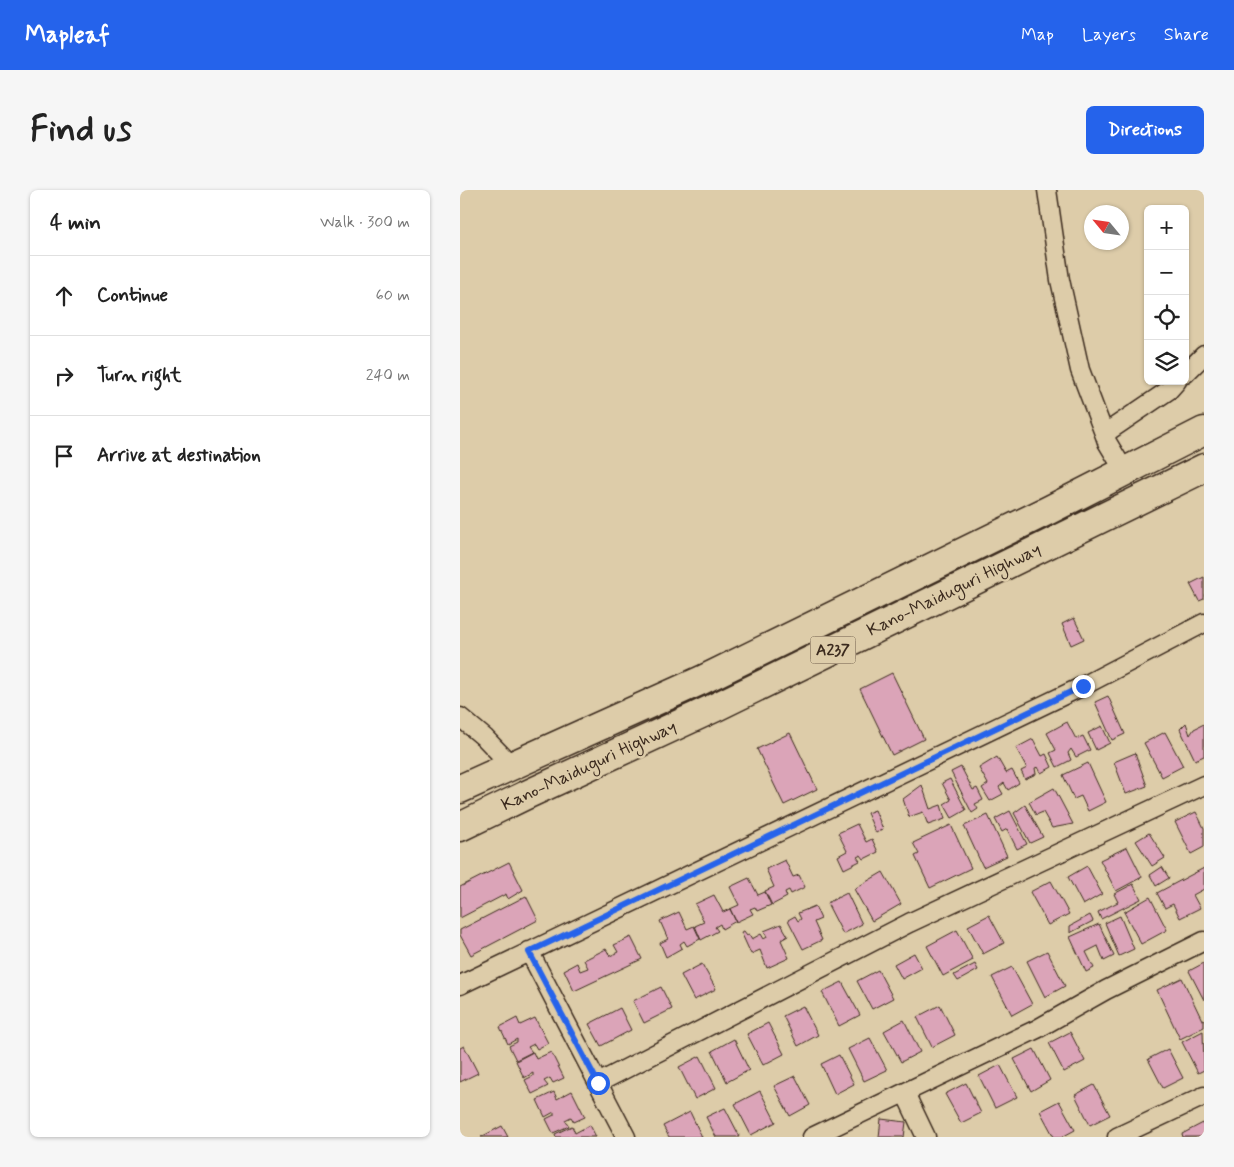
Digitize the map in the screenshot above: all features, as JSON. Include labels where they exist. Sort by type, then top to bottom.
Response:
[{"type":"highway","name":"Kano-Maiduguri Highway","points":[[460,789],[702,680],[1049,510],[1204,431]]},
{"type":"highway","name":"Kano-Maiduguri Highway","points":[[460,827],[714,708],[1204,468]]},
{"type":"street","points":[[1047,190],[1060,280],[1080,370],[1107,442],[1125,472]]},
{"type":"street","points":[[1189,370],[1204,355]]},
{"type":"street","points":[[1105,436],[1110,430],[1174,385]]},
{"type":"street","points":[[460,986],[1083,686],[1204,623]]},
{"type":"street","points":[[460,717],[485,738],[511,765]]},
{"type":"street","points":[[598,1083],[909,923],[1204,785]]},
{"type":"street","points":[[812,1137],[1037,1029],[1106,990],[1204,941]]},
{"type":"street","points":[[529,952],[626,1137]]},
{"type":"street","points":[[904,1093],[926,1137]]},
{"type":"street","points":[[1117,1137],[1204,1096]]},
{"type":"building","points":[[1204,577],[1204,599],[1199,601],[1190,584]]},
{"type":"building","points":[[1074,618],[1084,639],[1071,645],[1062,624]]},
{"type":"building","points":[[892,673],[924,739],[892,755],[860,689]]},
{"type":"building","points":[[1108,696],[1125,734],[1112,740],[1095,702]]},
{"type":"building","points":[[1067,722],[1076,739],[1083,736],[1090,750],[1076,757],[1071,749],[1068,753],[1071,760],[1057,767],[1050,753],[1056,750],[1047,733]]},
{"type":"building","points":[[1186,723],[1190,735],[1194,729],[1204,724],[1204,756],[1195,760],[1180,729]]},
{"type":"building","points":[[1102,726],[1110,743],[1096,750],[1088,733]]},
{"type":"building","points":[[1165,732],[1183,766],[1162,777],[1144,743]]},
{"type":"building","points":[[790,733],[817,789],[784,805],[757,749]]},
{"type":"building","points":[[1033,739],[1042,756],[1046,754],[1052,767],[1041,773],[1038,767],[1035,768],[1036,774],[1025,779],[1021,771],[1027,768],[1016,748]]},
{"type":"building","points":[[1135,753],[1147,786],[1126,794],[1114,762]]},
{"type":"building","points":[[997,757],[1006,773],[1012,770],[1019,783],[1008,790],[1004,783],[999,787],[1003,794],[990,801],[982,788],[988,784],[979,768]]},
{"type":"building","points":[[1088,763],[1106,802],[1088,811],[1081,796],[1074,799],[1063,775]]},
{"type":"building","points":[[961,767],[973,790],[977,788],[983,800],[975,804],[978,809],[972,813],[951,772]]},
{"type":"building","points":[[950,779],[966,810],[952,818],[944,804],[951,800],[942,783]]},
{"type":"building","points":[[922,785],[930,809],[941,805],[945,819],[928,825],[923,812],[909,817],[903,799]]},
{"type":"building","points":[[1054,788],[1073,824],[1052,828],[1043,812],[1036,815],[1029,802]]},
{"type":"building","points":[[1025,805],[1043,837],[1030,843],[1014,813]]},
{"type":"building","points":[[875,810],[883,829],[876,833],[867,813]]},
{"type":"building","points":[[1010,811],[1027,844],[1017,849],[1007,829],[1002,832],[995,819]]},
{"type":"building","points":[[1196,812],[1204,828],[1204,847],[1191,854],[1175,822]]},
{"type":"building","points":[[988,815],[1007,856],[983,867],[964,826]]},
{"type":"building","points":[[857,824],[866,842],[872,839],[878,852],[864,859],[861,855],[857,857],[860,861],[844,869],[838,856],[847,851],[838,833]]},
{"type":"building","points":[[951,825],[971,868],[930,888],[915,856],[919,854],[913,843]]},
{"type":"building","points":[[1149,833],[1165,858],[1152,866],[1136,841]]},
{"type":"building","points":[[1127,847],[1142,877],[1116,891],[1100,860]]},
{"type":"building","points":[[785,860],[793,877],[799,875],[805,887],[791,894],[789,890],[785,892],[787,897],[772,905],[765,891],[774,887],[766,869]]},
{"type":"building","points":[[509,862],[523,890],[508,899],[506,894],[460,918],[460,887]]},
{"type":"building","points":[[1087,866],[1102,894],[1083,905],[1068,877]]},
{"type":"building","points":[[1162,867],[1169,878],[1156,886],[1150,875]]},
{"type":"building","points":[[1204,868],[1204,889],[1193,895],[1200,908],[1180,918],[1173,904],[1165,908],[1157,893]]},
{"type":"building","points":[[883,872],[901,904],[872,921],[854,889]]},
{"type":"building","points":[[749,878],[758,895],[765,892],[771,905],[757,911],[755,907],[750,909],[753,914],[736,922],[730,909],[739,905],[730,887]]},
{"type":"building","points":[[1051,881],[1069,914],[1048,925],[1030,892]]},
{"type":"building","points":[[1133,884],[1141,899],[1101,919],[1098,912],[1118,902],[1114,894]]},
{"type":"building","points":[[847,893],[862,924],[843,934],[827,903]]},
{"type":"building","points":[[714,895],[723,912],[730,909],[736,921],[722,929],[720,924],[715,927],[718,931],[701,940],[695,926],[704,922],[695,904]]},
{"type":"building","points":[[526,896],[538,920],[471,955],[460,935],[460,930]]},
{"type":"building","points":[[1150,897],[1167,930],[1141,944],[1124,912]]},
{"type":"building","points":[[815,906],[821,919],[814,922],[822,940],[803,949],[788,920],[795,916],[798,921],[801,919],[798,913]]},
{"type":"building","points":[[679,912],[687,929],[694,926],[700,939],[687,946],[684,941],[680,944],[682,948],[666,957],[660,943],[668,939],[660,921]]},
{"type":"building","points":[[989,915],[1004,943],[983,954],[968,926]]},
{"type":"building","points":[[1090,915],[1093,921],[1070,933],[1070,926]]},
{"type":"building","points":[[1120,916],[1134,949],[1119,956],[1105,923]]},
{"type":"building","points":[[781,924],[788,936],[781,940],[789,958],[767,968],[760,950],[751,954],[741,932],[744,931],[747,935],[749,934],[752,939],[761,934],[764,939],[767,937],[764,931]]},
{"type":"building","points":[[1099,924],[1114,956],[1104,961],[1098,946],[1086,952],[1094,968],[1086,972],[1070,937]]},
{"type":"building","points":[[957,930],[973,960],[943,976],[927,946]]},
{"type":"building","points":[[631,937],[642,959],[574,991],[564,970],[577,963],[580,971],[588,968],[584,960],[606,949],[610,956],[618,952],[614,945]]},
{"type":"building","points":[[1047,951],[1065,986],[1045,997],[1027,961]]},
{"type":"building","points":[[914,953],[922,968],[902,979],[894,964]]},
{"type":"building","points":[[1204,963],[1204,1000],[1189,971]]},
{"type":"building","points":[[702,964],[716,989],[694,1000],[681,975]]},
{"type":"building","points":[[975,964],[978,970],[958,981],[954,975]]},
{"type":"building","points":[[1012,967],[1032,1004],[1012,1015],[992,977]]},
{"type":"building","points":[[878,970],[893,998],[872,1009],[857,981]]},
{"type":"building","points":[[1182,978],[1202,1020],[1204,1019],[1204,1027],[1180,1039],[1157,990]]},
{"type":"building","points":[[842,982],[860,1015],[839,1026],[822,992]]},
{"type":"building","points":[[661,987],[672,1009],[644,1023],[633,1001]]},
{"type":"building","points":[[940,1005],[955,1035],[932,1047],[917,1017]]},
{"type":"building","points":[[803,1006],[818,1035],[798,1046],[783,1016]]},
{"type":"building","points":[[620,1008],[631,1030],[601,1046],[589,1024]]},
{"type":"building","points":[[517,1018],[520,1025],[535,1018],[548,1043],[537,1049],[534,1044],[528,1047],[532,1052],[516,1060],[509,1046],[517,1042],[517,1039],[508,1044],[500,1027]]},
{"type":"building","points":[[904,1020],[920,1052],[901,1062],[884,1031]]},
{"type":"building","points":[[768,1023],[784,1054],[763,1065],[747,1034]]},
{"type":"building","points":[[1203,1031],[1204,1070],[1198,1073],[1182,1042]]},
{"type":"building","points":[[1070,1032],[1085,1061],[1064,1072],[1049,1043]]},
{"type":"building","points":[[870,1038],[887,1070],[864,1081],[848,1049]]},
{"type":"building","points":[[734,1039],[749,1070],[727,1082],[712,1051]]},
{"type":"building","points":[[464,1046],[478,1073],[460,1082],[460,1048]]},
{"type":"building","points":[[1034,1049],[1050,1080],[1031,1091],[1014,1059]]},
{"type":"building","points":[[1168,1049],[1183,1078],[1163,1088],[1148,1059]]},
{"type":"building","points":[[533,1052],[536,1059],[551,1052],[564,1078],[553,1083],[550,1078],[544,1081],[548,1086],[532,1094],[525,1080],[533,1076],[533,1073],[524,1078],[516,1061]]},
{"type":"building","points":[[839,1055],[854,1084],[835,1094],[821,1064]]},
{"type":"building","points":[[700,1056],[716,1088],[695,1099],[679,1067]]},
{"type":"building","points":[[1000,1065],[1017,1097],[995,1108],[979,1076]]},
{"type":"building","points":[[795,1076],[810,1105],[790,1116],[774,1086]]},
{"type":"building","points":[[966,1083],[981,1113],[961,1123],[945,1094]]},
{"type":"building","points":[[1094,1085],[1110,1115],[1090,1125],[1075,1095]]},
{"type":"building","points":[[572,1091],[585,1117],[574,1122],[571,1117],[565,1120],[569,1126],[553,1133],[546,1119],[554,1115],[554,1112],[545,1117],[537,1100],[554,1092],[557,1099]]},
{"type":"building","points":[[760,1091],[776,1122],[751,1135],[735,1104]]},
{"type":"building","points":[[1059,1101],[1075,1130],[1062,1137],[1054,1137],[1040,1111]]},
{"type":"building","points":[[725,1108],[740,1137],[716,1137],[706,1117]]},
{"type":"building","points":[[690,1112],[702,1137],[669,1137],[663,1126]]},
{"type":"building","points":[[881,1119],[906,1122],[904,1137],[879,1137]]},
{"type":"building","points":[[1203,1123],[1204,1137],[1183,1137],[1182,1134]]},
{"type":"building","points":[[590,1125],[596,1137],[556,1137],[555,1134],[572,1126],[575,1133]]},
{"type":"building","points":[[502,1126],[508,1137],[481,1137]]},
{"type":"route","points":[[598,1083],[529,952],[1083,686]]}]
